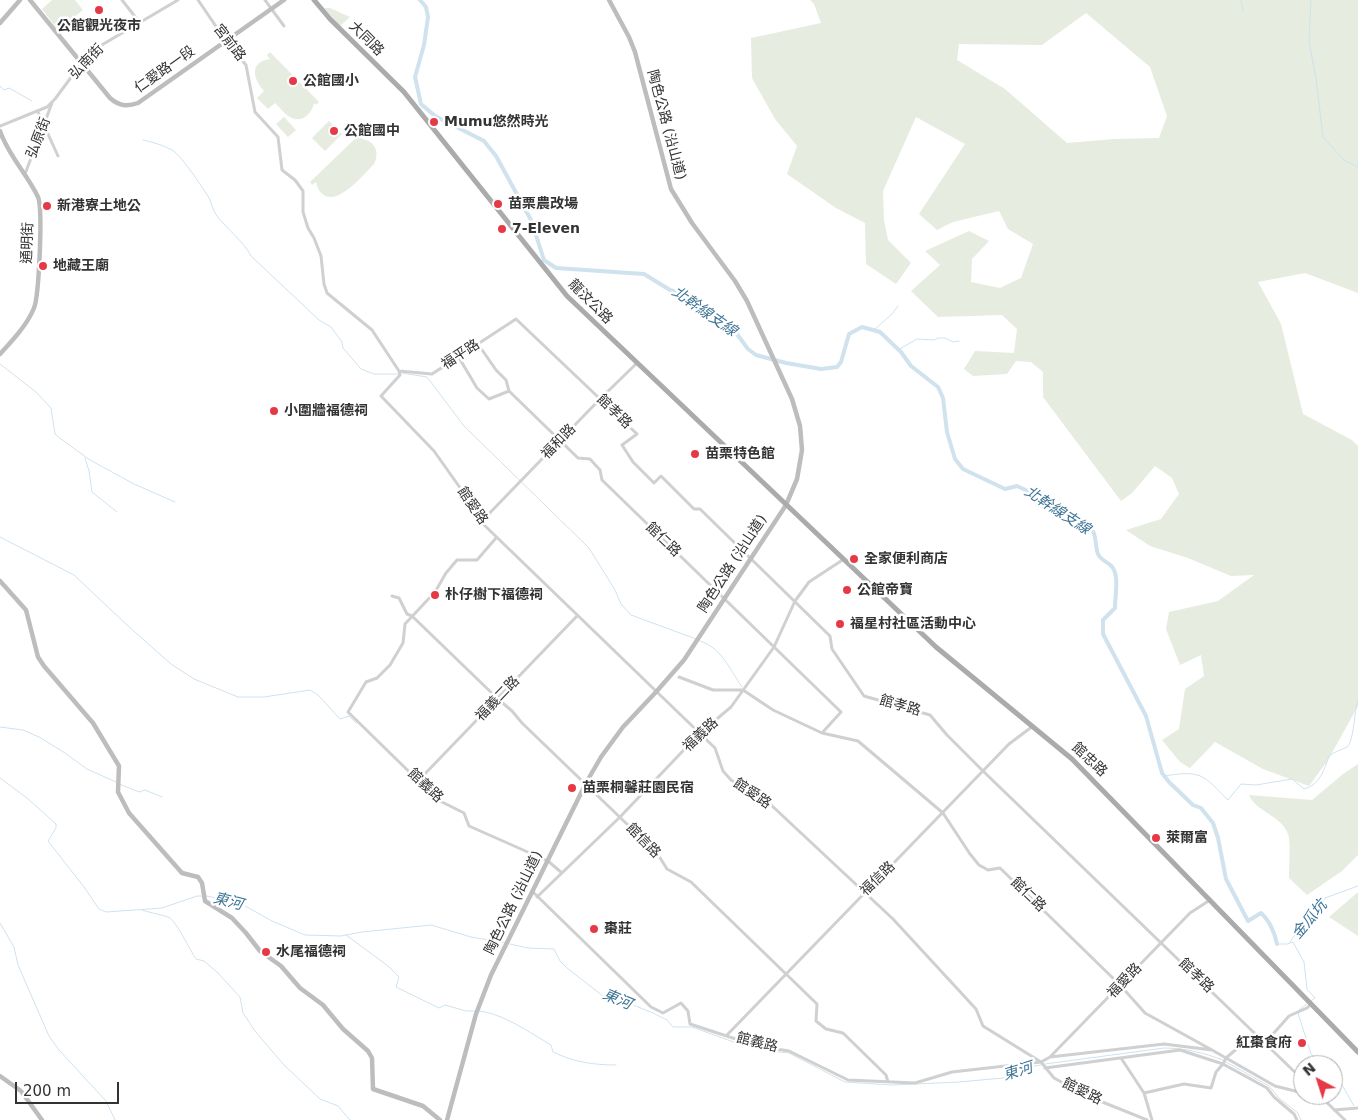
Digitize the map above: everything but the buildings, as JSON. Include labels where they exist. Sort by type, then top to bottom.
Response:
[{"type":"main road","name":"大同路","points":[[314,0],[330,19],[404,92]]},
{"type":"main road","name":"龍汶公路","points":[[404,92],[567,296],[786,505]]},
{"type":"main road","name":"館忠路","points":[[786,505],[936,647],[1079,765],[1358,1052]]},
{"type":"street","points":[[0,23],[20,0]]},
{"type":"street","name":"仁愛路一段","points":[[30,0],[81,64],[115,103],[120,105],[138,103],[284,0]]},
{"type":"street","name":"弘南街","points":[[0,126],[38,112],[52,102],[81,64],[100,46],[178,0]]},
{"type":"street","name":"宮前路","points":[[198,0],[226,41],[246,65],[255,112],[278,138],[282,170],[296,180],[303,191],[303,212],[321,256],[324,284],[327,293],[372,330],[399,371]]},
{"type":"street","points":[[265,0],[284,26]]},
{"type":"street","name":"陶色公路 (沿山道)","points":[[447,1120],[478,1006],[505,945],[586,784],[608,746],[623,727],[684,660],[786,505],[794,488],[800,466],[802,439],[792,399],[735,280],[692,223],[671,189],[629,36],[609,0]]},
{"type":"street","points":[[124,1],[140,23]]},
{"type":"street","name":"弘原街","points":[[25,174],[45,125],[52,102]]},
{"type":"street","points":[[38,112],[58,156]]},
{"type":"street","name":"通明街","points":[[0,131],[39,200],[40,209],[39,264],[35,306],[23,327],[0,354]]},
{"type":"street","name":"福平路","points":[[399,371],[432,374],[517,320]]},
{"type":"street","name":"館孝路","points":[[517,320],[637,434],[622,445],[633,462],[654,483],[660,476],[694,509],[700,509],[830,636],[832,649],[864,696],[930,714],[947,735],[983,771],[1293,1070]]},
{"type":"street","name":"館仁路","points":[[478,344],[496,370],[506,380],[509,391],[578,458],[590,459],[600,470],[602,480],[841,712],[822,733]]},
{"type":"street","points":[[458,356],[477,388],[490,399],[509,391]]},
{"type":"street","name":"福和路","points":[[481,522],[637,363]]},
{"type":"street","name":"館愛路","points":[[399,371],[400,375],[381,396],[434,451],[468,499],[481,522],[715,748],[724,770],[731,780],[770,804],[892,919],[976,1008],[983,1026],[1040,1062],[1054,1078],[1085,1095],[1147,1120]]},
{"type":"street","points":[[412,616],[435,592],[446,573],[457,560],[476,560],[496,538]]},
{"type":"street","name":"福義路","points":[[537,896],[620,816],[699,734],[731,707],[774,647],[796,601],[809,582],[844,559]]},
{"type":"street","points":[[0,581],[26,610],[38,657],[93,723],[119,766],[118,792],[129,813],[182,873],[198,877],[205,901],[232,918],[260,951],[281,966],[300,988],[323,1005],[344,1029],[368,1051],[374,1067],[373,1089],[423,1106],[440,1120]]},
{"type":"street","name":"館信路","points":[[392,596],[399,598],[407,614],[412,616],[620,816],[657,853],[666,868],[691,882],[816,1004],[816,1022],[826,1029],[843,1033],[886,1075],[888,1082]]},
{"type":"street","name":"館義路","points":[[412,616],[405,624],[404,643],[391,663],[377,678],[366,682],[348,712],[438,800],[464,813],[469,826],[548,861],[562,873]]},
{"type":"street","name":"福義二路","points":[[418,781],[577,616]]},
{"type":"street","points":[[679,678],[713,690],[743,690]]},
{"type":"street","name":"館仁路","points":[[743,690],[773,710],[822,733],[858,741],[943,813],[979,865],[988,870],[1000,868],[1120,985],[1145,1013],[1275,1086],[1293,1090]]},
{"type":"street","name":"福信路","points":[[727,1036],[1008,744],[1032,726]]},
{"type":"street","name":"館義路","points":[[532,892],[652,1007],[664,1013],[681,1003],[688,1011],[690,1024],[757,1046],[794,1052],[848,1080],[915,1082],[952,1072],[1040,1062]]},
{"type":"street","name":"福愛路","points":[[1040,1062],[1050,1058],[1190,913],[1210,900]]},
{"type":"street","points":[[1265,1042],[1289,1016],[1307,1008],[1311,1004]]},
{"type":"street","points":[[1144,1093],[1184,1084],[1212,1088],[1216,1072],[1226,1058],[1255,1033]]},
{"type":"street","points":[[1050,1058],[1164,1044],[1212,1050]]},
{"type":"street","points":[[1045,1068],[1180,1050],[1223,1064],[1267,1088],[1274,1097],[1294,1114],[1297,1120]]},
{"type":"street","points":[[1120,1058],[1144,1093],[1152,1120]]},
{"type":"street","points":[[0,1076],[21,1091],[42,1120]]},
{"type":"street","points":[[1329,1105],[1345,1120]]},
{"type":"street","points":[[1334,1110],[1358,1108]]},
{"type":"shaded area","points":[[52,0],[75,0],[83,10],[58,30],[42,9]]},
{"type":"shaded area","points":[[810,0],[1358,0],[1358,293],[1305,273],[1258,282],[1281,324],[1303,414],[1352,440],[1358,446],[1358,706],[1328,760],[1309,786],[1263,769],[1215,742],[1190,768],[1180,762],[1162,740],[1179,729],[1185,689],[1204,676],[1201,655],[1180,665],[1166,629],[1169,612],[1218,601],[1254,575],[1231,576],[1188,558],[1150,546],[1126,530],[1161,519],[1179,494],[1172,478],[1155,466],[1132,493],[1121,501],[1043,397],[1043,372],[1031,362],[1016,361],[1007,374],[973,376],[964,369],[975,351],[1014,353],[1017,329],[1002,315],[938,317],[911,291],[940,265],[925,251],[969,231],[989,241],[972,259],[971,282],[1000,288],[1021,278],[1033,244],[1008,229],[999,211],[953,222],[937,230],[919,214],[965,144],[916,117],[883,191],[884,220],[888,240],[911,263],[896,284],[866,264],[865,223],[836,208],[787,174],[797,146],[775,119],[752,78],[751,38],[821,23],[814,4]],"holes":[[[1086,13],[1150,67],[1167,116],[1159,138],[1067,143],[1005,89],[957,60],[959,44],[1042,45]]]},
{"type":"shaded area","points":[[324,8],[330,8],[350,17],[340,26]]},
{"type":"shaded area","points":[[270,52],[319,102],[316,105],[314,103],[311,111],[302,119],[290,117],[275,103],[268,109],[257,98],[264,91],[257,81],[256,67],[263,61],[270,59],[267,55]]},
{"type":"shaded area","points":[[284,117],[296,130],[288,137],[276,124]]},
{"type":"shaded area","points":[[329,121],[342,134],[325,151],[312,138]]},
{"type":"shaded area","points":[[361,133],[364,136],[362,139],[370,142],[375,148],[376,160],[374,164],[358,181],[344,192],[337,196],[330,197],[324,195],[318,189],[316,182],[312,185],[310,182]]},
{"type":"shaded area","points":[[1358,764],[1358,855],[1342,871],[1307,895],[1289,878],[1289,843],[1285,828],[1280,822],[1257,806],[1249,795],[1312,800]]},
{"type":"shaded area","points":[[1358,892],[1358,936],[1329,917]]},
{"type":"waterway","name":"北幹線支線","points":[[420,0],[426,7],[428,17],[424,45],[415,77],[421,104],[435,116],[484,141],[496,156],[531,220],[544,260],[556,268],[644,274],[670,290],[684,295],[705,313],[737,334],[748,349],[756,355],[786,363],[821,369],[837,367],[841,362],[849,334],[862,327],[880,332],[901,352],[911,366],[938,387],[943,398],[947,432],[955,459],[963,469],[1005,489],[1017,486],[1032,493],[1040,504],[1054,509],[1066,519],[1093,531],[1098,554],[1113,568],[1116,577],[1115,608],[1103,620],[1103,634],[1146,716],[1162,773],[1193,805],[1201,808],[1213,823],[1226,879],[1248,921],[1261,913],[1267,919],[1277,944]]},
{"type":"waterway","points":[[1241,0],[1243,10]]},
{"type":"waterway","points":[[1311,0],[1309,41],[1323,137],[1344,160],[1358,167]]},
{"type":"waterway","points":[[0,86],[4,90],[9,88],[32,101]]},
{"type":"waterway","points":[[143,140],[165,147],[176,153],[206,193],[214,212],[251,256],[319,320],[331,327],[342,342],[343,348],[361,369],[374,374],[398,374]]},
{"type":"waterway","points":[[874,330],[898,306]]},
{"type":"waterway","points":[[898,350],[917,339],[934,340],[945,338],[953,342],[959,341]]},
{"type":"waterway","points":[[441,370],[455,361]]},
{"type":"waterway","points":[[0,364],[36,392],[51,408],[55,434],[61,439],[90,460],[134,484],[175,502]]},
{"type":"waterway","points":[[402,373],[427,377],[464,426],[589,548],[615,590],[621,604],[631,615],[696,639]]},
{"type":"waterway","points":[[85,458],[92,492],[117,512]]},
{"type":"waterway","points":[[0,537],[74,575],[171,664],[194,679],[238,697],[264,697],[310,690],[319,696],[340,719],[349,716],[356,723]]},
{"type":"waterway","points":[[700,641],[708,644],[720,654],[742,687]]},
{"type":"waterway","points":[[1165,776],[1195,774],[1207,780],[1228,800],[1241,784],[1256,785],[1292,779],[1304,789],[1318,780],[1329,756],[1347,747],[1349,744],[1353,733],[1358,701]]},
{"type":"waterway","points":[[0,727],[23,730],[39,737],[87,769],[116,782]]},
{"type":"waterway","name":"東河","points":[[0,778],[27,798],[56,824],[56,828],[48,841],[99,909],[106,912],[162,908],[202,896]]},
{"type":"waterway","points":[[119,784],[139,792],[145,790],[162,797]]},
{"type":"waterway","name":"金瓜坑","points":[[1290,942],[1316,915],[1325,898],[1358,886]]},
{"type":"waterway","name":"東河","points":[[206,896],[238,902],[272,921],[305,935],[341,936],[431,925],[471,937],[506,943]]},
{"type":"waterway","points":[[142,910],[168,917],[173,921],[196,959],[204,961],[218,973],[240,997],[243,1013],[255,1031],[284,1065],[320,1099],[338,1106],[350,1120]]},
{"type":"waterway","points":[[0,923],[14,947],[18,965],[49,1036],[59,1050],[106,1101],[115,1120]]},
{"type":"waterway","points":[[346,935],[388,966],[399,977],[396,987],[439,1008],[445,1005],[466,1011],[476,1011]]},
{"type":"waterway","points":[[1277,944],[1293,942],[1304,962],[1307,989],[1315,998],[1311,1001]]},
{"type":"waterway","name":"東河","points":[[510,944],[528,948],[554,949],[560,961],[567,968],[603,996],[621,1000],[653,1013],[667,1020],[673,1027],[692,1027],[742,1045],[761,1050],[789,1053],[845,1082],[892,1085],[959,1082],[1003,1078],[1015,1069],[1041,1065]]},
{"type":"waterway","points":[[1299,1010],[1308,1003]]},
{"type":"waterway","points":[[480,1011],[498,1016],[517,1025],[551,1045],[553,1052],[568,1058],[584,1062],[616,1065]]},
{"type":"waterway","points":[[1298,1013],[1312,1055]]},
{"type":"waterway","name":"東河","points":[[1045,1064],[1164,1048],[1194,1051],[1223,1060]]},
{"type":"waterway","name":"東河","points":[[1226,1062],[1269,1086],[1279,1098],[1298,1113],[1301,1120]]},
{"type":"waterway","points":[[1343,1087],[1354,1106]]},
{"type":"place","name":"公館觀光夜市","points":[[99,10]]},
{"type":"place","name":"公館國小","points":[[293,81]]},
{"type":"place","name":"Mumu悠然時光","points":[[434,122]]},
{"type":"place","name":"公館國中","points":[[334,131]]},
{"type":"place","name":"苗栗農改場","points":[[498,204]]},
{"type":"place","name":"新港寮土地公","points":[[47,206]]},
{"type":"place","name":"7-Eleven","points":[[502,229]]},
{"type":"place","name":"地藏王廟","points":[[43,266]]},
{"type":"place","name":"小圍牆福德祠","points":[[274,411]]},
{"type":"place","name":"苗栗特色館","points":[[695,454]]},
{"type":"place","name":"全家便利商店","points":[[854,559]]},
{"type":"place","name":"公館帝寶","points":[[847,590]]},
{"type":"place","name":"朴仔樹下福德祠","points":[[435,595]]},
{"type":"place","name":"福星村社區活動中心","points":[[840,624]]},
{"type":"place","name":"苗栗桐馨莊園民宿","points":[[572,788]]},
{"type":"place","name":"萊爾富","points":[[1156,838]]},
{"type":"place","name":"棗莊","points":[[594,929]]},
{"type":"place","name":"水尾福德祠","points":[[266,952]]},
{"type":"place","name":"紅棗食府","points":[[1302,1043]]}]
